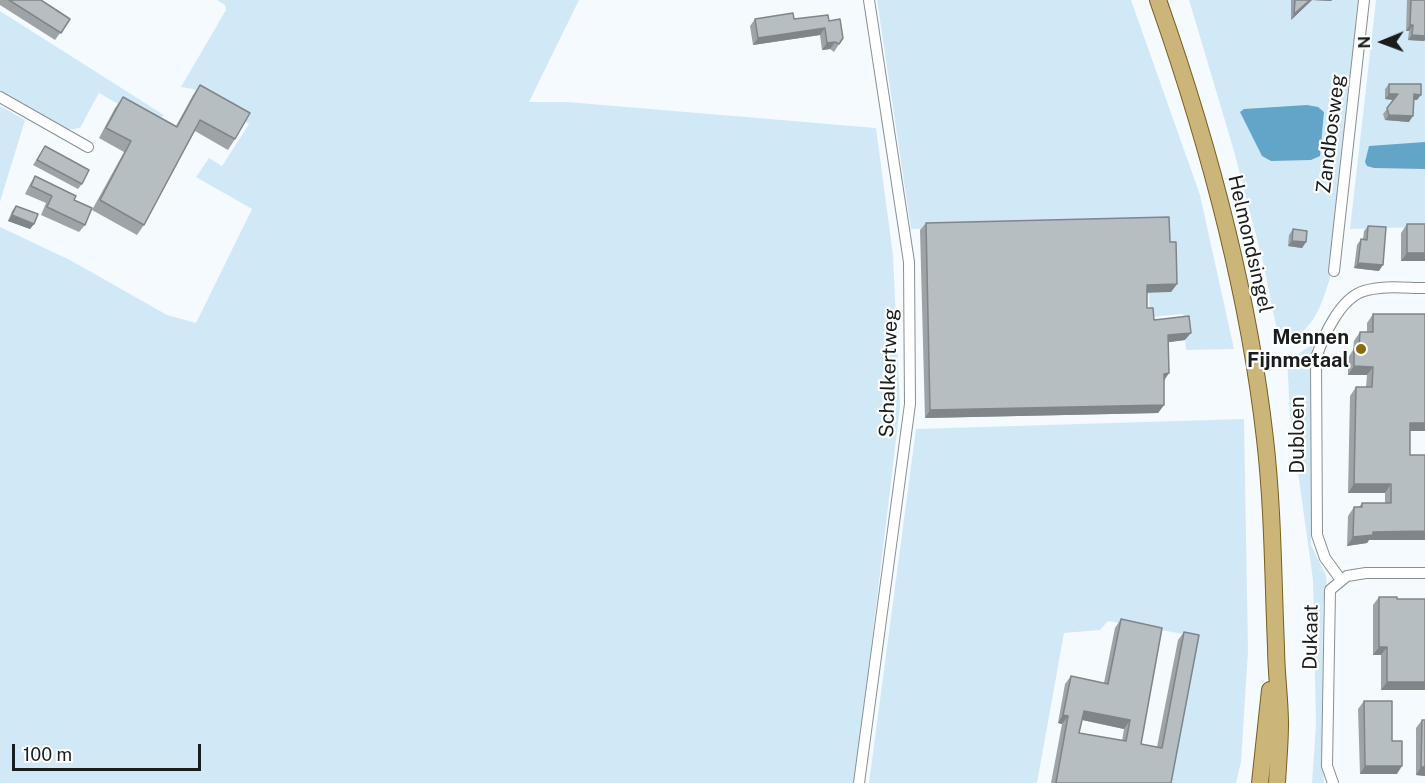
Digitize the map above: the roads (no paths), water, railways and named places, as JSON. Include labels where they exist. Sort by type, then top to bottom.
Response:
[{"type":"main road","name":"Helmondsingel","points":[[1158,0],[1205,143],[1226,225],[1246,317],[1265,438],[1271,506],[1280,724],[1277,783]]},
{"type":"main road","name":"Helmondsingel","points":[[1260,783],[1276,647]]},
{"type":"street","name":"Schalkertweg","points":[[860,783],[910,404],[909,262],[869,0]]},
{"type":"street","name":"Zandbosweg","points":[[1334,272],[1364,0]]},
{"type":"street","points":[[0,97],[88,147]]},
{"type":"street","name":"Dubloen","points":[[1341,580],[1325,558],[1317,535],[1316,358],[1324,334],[1355,295],[1380,288],[1425,288]]},
{"type":"street","points":[[1341,580],[1347,576],[1366,573],[1425,573]]},
{"type":"street","name":"Dukaat","points":[[1334,783],[1327,766],[1330,590],[1341,580]]},
{"type":"water","points":[[1307,105],[1318,107],[1324,112],[1320,156],[1311,160],[1271,161],[1262,156],[1240,112],[1244,109]]},
{"type":"water","points":[[1425,142],[1425,169],[1374,168],[1367,166],[1365,162],[1369,146]]},
{"type":"place","name":"Mennen Fijnmetaal","points":[[1361,349]]}]
